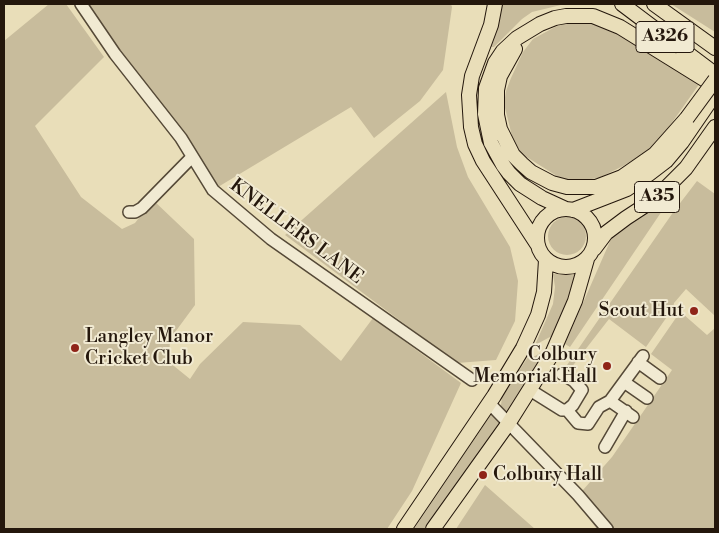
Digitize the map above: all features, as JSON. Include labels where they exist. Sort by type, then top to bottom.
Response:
[{"type":"main road","points":[[495,4],[492,25],[472,76],[469,95],[471,127],[475,144],[483,161],[537,244],[540,252],[553,265],[562,268],[571,268],[579,265],[590,254],[595,232],[587,218],[530,191],[509,173],[497,155],[485,114],[486,88],[495,64],[504,51],[516,38],[555,18],[594,16],[605,19],[620,27],[715,86]]},
{"type":"main road","name":"A326","points":[[622,4],[715,74]]},
{"type":"main road","name":"A326","points":[[654,4],[715,48]]},
{"type":"main road","points":[[534,28],[518,44],[500,76],[496,100],[496,115],[506,143],[517,160],[536,175],[567,187],[596,187],[609,183],[622,177],[650,158],[691,120],[715,80]]},
{"type":"main road","name":"A35","points":[[570,209],[627,189],[666,161],[682,142],[691,120],[715,94]]},
{"type":"main road","name":"A35","points":[[434,529],[508,424],[552,354],[575,301],[590,254],[606,233],[655,199],[686,168],[713,131]]},
{"type":"main road","points":[[537,244],[539,227],[543,220],[550,214],[570,209]]},
{"type":"main road","points":[[404,529],[489,404],[523,348],[538,315],[544,292],[546,260]]},
{"type":"street","name":"KNELLERS LANE","points":[[81,4],[115,54],[181,138],[213,190],[271,239],[472,380]]},
{"type":"street","points":[[129,212],[135,212],[142,208],[192,157]]},
{"type":"street","points":[[530,390],[562,410],[566,410],[578,423],[588,424],[600,407],[610,402],[640,359],[660,378]]},
{"type":"street","points":[[562,374],[574,381],[582,390],[573,406],[566,410]]},
{"type":"street","points":[[624,382],[647,398]]},
{"type":"street","points":[[605,447],[630,414],[610,402]]},
{"type":"street","points":[[489,404],[578,495],[607,529]]},
{"type":"shaded area","points":[[49,4],[66,4],[104,57],[35,126],[81,197],[122,229],[135,223],[153,200],[194,239],[195,305],[170,339],[169,362],[190,379],[200,364],[243,322],[300,325],[341,361],[373,318],[461,383],[412,491],[387,529],[4,529],[4,41]]},
{"type":"shaded area","points":[[81,4],[451,4],[452,7],[443,70],[420,101],[374,138],[351,107],[213,190]]},
{"type":"shaded area","points":[[502,4],[565,4],[532,12],[522,19],[494,47],[488,47]]},
{"type":"shaded area","points":[[671,4],[715,4],[715,32]]},
{"type":"shaded area","points":[[571,21],[589,22],[607,27],[700,83],[666,131],[648,151],[599,178],[577,181],[560,178],[522,154],[513,140],[504,104],[511,78],[523,52],[533,39]]},
{"type":"shaded area","points":[[446,92],[457,147],[468,177],[510,247],[518,281],[515,321],[496,360],[457,363],[285,235]]},
{"type":"shaded area","points":[[697,181],[715,194],[715,316],[686,289],[674,303],[673,308],[646,347],[609,319],[571,368],[567,365]]},
{"type":"shaded area","points":[[657,205],[662,211],[570,347],[565,344],[611,239],[623,228]]},
{"type":"shaded area","points":[[567,217],[580,223],[586,236],[580,249],[567,255],[554,249],[548,236],[554,223]]},
{"type":"shaded area","points":[[553,274],[578,275],[554,338],[550,337],[535,345],[553,304],[555,287]]},
{"type":"shaded area","points":[[680,312],[707,335],[715,328],[715,529],[597,529],[577,503],[583,490],[612,457],[672,370],[651,354]]},
{"type":"shaded area","points":[[548,349],[506,415],[502,411],[502,397],[528,357],[535,356]]},
{"type":"shaded area","points":[[492,413],[500,425],[426,529],[414,529]]},
{"type":"shaded area","points":[[485,485],[535,529],[456,529]]},
{"type":"place","name":"Scout Hut","points":[[694,311]]},
{"type":"place","name":"Langley Manor Cricket Club","points":[[75,348]]},
{"type":"place","name":"Colbury Memorial Hall","points":[[607,366]]},
{"type":"place","name":"Colbury Hall","points":[[483,475]]}]
